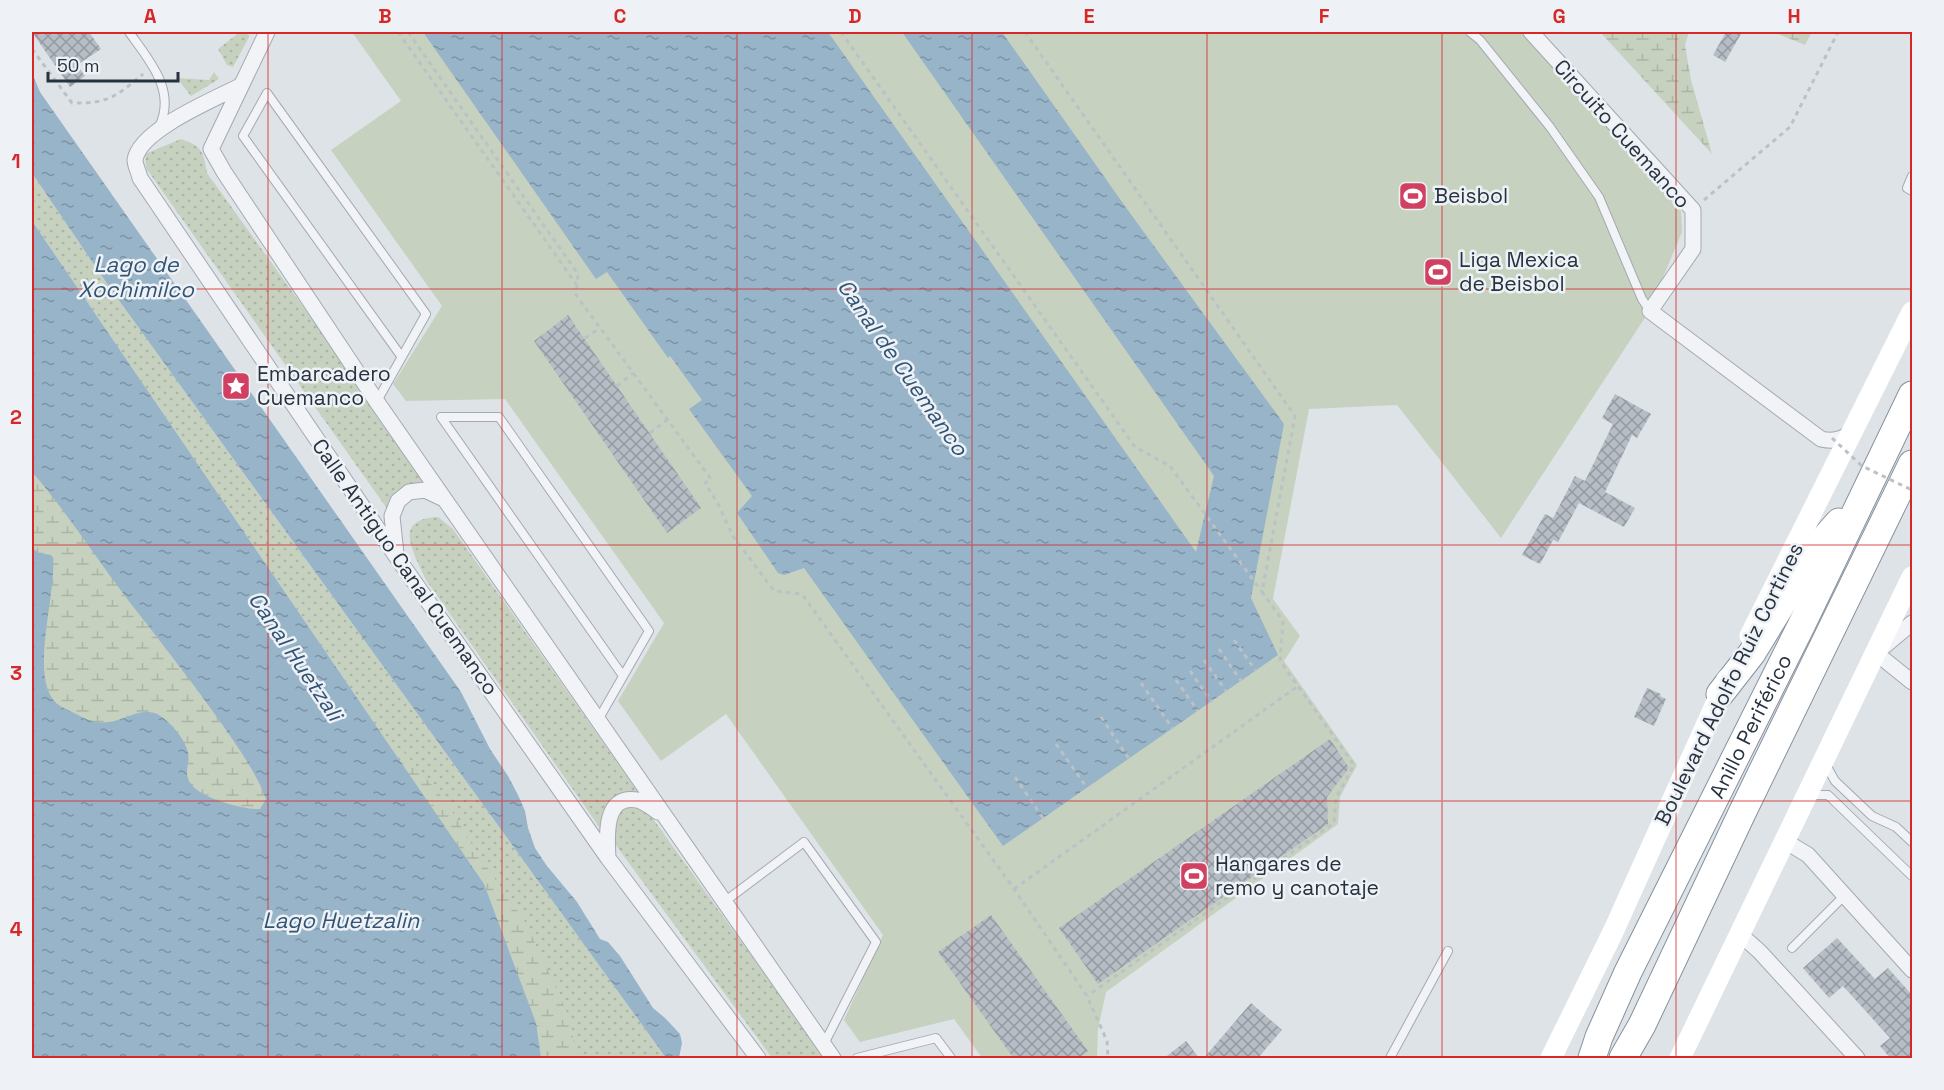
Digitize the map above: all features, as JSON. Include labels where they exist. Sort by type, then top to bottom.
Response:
[{"type":"highway","name":"Anillo Periférico","points":[[1592,1059],[1599,1037],[1628,972],[1802,624],[1912,395]]},
{"type":"highway","name":"Anillo Periférico","points":[[1623,1059],[1642,1025],[1737,823],[1909,480]]},
{"type":"highway","points":[[1720,694],[1752,653],[1816,548],[1862,497]]},
{"type":"main road","name":"Boulevard Adolfo Ruiz Cortines","points":[[1551,1059],[1613,932],[1720,694],[1912,312]]},
{"type":"main road","points":[[1680,1059],[1912,581]]},
{"type":"street","points":[[267,32],[211,149],[376,402],[833,1059]]},
{"type":"street","name":"Circuito Cuemanco","points":[[1531,32],[1693,210],[1694,249],[1650,311]]},
{"type":"street","name":"Calle Antiguo Canal Cuemanco","points":[[240,86],[157,130],[142,145],[135,161],[140,178],[396,556],[608,858],[758,1059]]},
{"type":"street","points":[[1650,311],[1815,435],[1821,438],[1842,439],[1854,429]]},
{"type":"street","points":[[1815,435],[1827,452],[1833,471]]},
{"type":"street","points":[[396,556],[392,516],[398,501],[410,492],[425,490],[446,500]]},
{"type":"street","points":[[1912,623],[1876,653],[1912,682]]},
{"type":"street","points":[[608,858],[606,826],[614,809],[622,801],[638,800],[663,815]]},
{"type":"street","points":[[1785,841],[1808,855],[1912,970]]},
{"type":"street","points":[[1740,934],[1760,952],[1857,1059]]},
{"type":"lane","points":[[129,32],[153,66],[162,84],[165,100],[164,116],[157,130]]},
{"type":"lane","points":[[1470,32],[1480,40],[1550,127],[1599,196],[1642,299],[1650,311]]},
{"type":"lane","points":[[376,402],[426,314],[267,93],[243,136],[401,356]]},
{"type":"lane","points":[[1912,176],[1907,188],[1912,191]]},
{"type":"lane","points":[[598,720],[649,631],[499,417],[441,417],[623,676]]},
{"type":"lane","points":[[1824,761],[1835,781],[1872,816],[1896,826],[1912,842]]},
{"type":"lane","points":[[1807,795],[1828,795],[1912,876]]},
{"type":"lane","points":[[724,902],[804,842],[876,942],[823,1045]]},
{"type":"lane","points":[[1792,948],[1845,896]]},
{"type":"lane","points":[[1390,1059],[1448,951]]},
{"type":"lane","points":[[858,1059],[936,1038],[951,1059]]},
{"type":"path","points":[[398,32],[577,286]]},
{"type":"path","points":[[408,32],[578,274],[576,295],[711,479],[705,483],[733,536],[774,591],[802,594],[1014,889],[1087,996],[1107,1041],[1108,1059]]},
{"type":"path","points":[[841,32],[1135,447],[1170,466],[1283,621],[1280,661],[1354,765],[1336,798],[1334,823],[1087,996]]},
{"type":"path","points":[[1024,32],[1295,416],[1262,592]]},
{"type":"path","points":[[1693,210],[1790,127],[1838,32]]},
{"type":"path","points":[[32,49],[72,103],[93,104],[109,100],[153,66]]},
{"type":"path","points":[[585,338],[600,328]]},
{"type":"path","points":[[617,386],[633,373]]},
{"type":"path","points":[[650,433],[668,420]]},
{"type":"path","points":[[1832,438],[1862,466],[1909,480]]},
{"type":"path","points":[[1234,639],[1256,671]]},
{"type":"path","points":[[1219,649],[1240,681]]},
{"type":"path","points":[[1204,660],[1226,691]]},
{"type":"path","points":[[1190,671],[1212,702]]},
{"type":"path","points":[[1176,680],[1198,711]]},
{"type":"path","points":[[1141,683],[1173,729]]},
{"type":"path","points":[[1014,889],[1298,686]]},
{"type":"path","points":[[1101,717],[1129,759]]},
{"type":"path","points":[[1056,744],[1087,788]]},
{"type":"path","points":[[1015,777],[1043,818]]},
{"type":"green space","points":[[240,32],[248,32],[249,37],[233,67],[227,65],[218,49]]},
{"type":"green space","points":[[352,32],[1526,32],[1681,211],[1682,232],[1648,313],[1501,538],[1397,405],[1309,409],[1273,599],[1300,636],[1284,661],[1357,765],[1340,797],[1338,824],[1106,992],[1098,1029],[1097,1058],[982,1058],[954,1019],[860,1042],[844,1020],[883,935],[726,714],[661,761],[618,701],[664,623],[505,399],[406,401],[393,384],[442,306],[331,150],[401,101]]},
{"type":"green space","points":[[1600,32],[1689,32],[1685,45],[1691,80],[1712,154]]},
{"type":"green space","points":[[1773,32],[1812,32],[1805,45]]},
{"type":"green space","points":[[214,72],[219,79],[191,96],[177,78],[209,80]]},
{"type":"green space","points":[[181,139],[198,147],[201,151],[207,173],[431,485],[388,510],[146,168],[145,154]]},
{"type":"green space","points":[[32,173],[110,288],[666,1058],[541,1058],[484,884],[32,221]]},
{"type":"green space","points":[[32,444],[322,840],[32,780]]},
{"type":"green space","points":[[438,517],[453,529],[640,795],[623,795],[611,801],[601,819],[600,828],[426,580],[412,549],[410,531],[423,519]]},
{"type":"green space","points":[[404,752],[447,803],[479,856],[526,923],[571,1021],[576,1058],[451,1058],[392,783]]},
{"type":"green space","points":[[636,806],[651,816],[825,1058],[772,1058],[612,840],[614,824],[623,809]]},
{"type":"water","name":"Canal de Cuemanco","points":[[423,32],[828,32],[1196,552],[1214,476],[902,32],[1002,32],[1127,209],[1284,424],[1251,598],[1278,655],[1003,846],[804,568],[784,575],[778,573],[737,513],[752,496],[689,409],[702,400],[670,356],[668,358],[607,272],[596,279]]},
{"type":"water","name":"Lago de Xochimilco","points":[[32,73],[40,92],[461,692],[490,749],[518,795],[535,848],[577,902],[600,939],[608,942],[620,956],[653,1008],[680,1034],[682,1043],[679,1058],[666,1058],[110,288],[32,173]]},
{"type":"water","name":"Lago Huetzalin","points":[[32,221],[484,884],[536,1023],[541,1058],[32,1058],[32,548],[39,553],[51,555],[53,558],[44,669],[46,685],[54,701],[82,717],[100,722],[115,721],[145,712],[157,714],[171,725],[184,741],[188,755],[188,779],[199,791],[231,805],[252,809],[260,809],[266,799],[251,768],[219,720],[32,472]]},
{"type":"building","points":[[32,32],[89,32],[101,49],[77,65],[85,76],[70,87]]},
{"type":"building","points":[[1726,32],[1742,32],[1725,62],[1713,55]]},
{"type":"building","points":[[568,315],[701,508],[667,533],[534,341]]},
{"type":"building","points":[[1615,394],[1651,414],[1637,438],[1632,435],[1605,492],[1635,508],[1624,527],[1579,503],[1558,542],[1553,540],[1540,564],[1522,555],[1545,514],[1553,518],[1575,476],[1585,481],[1613,424],[1602,418]]},
{"type":"building","points":[[1647,688],[1661,694],[1660,696],[1666,699],[1654,726],[1634,717]]},
{"type":"building","name":"Hangares de remo y canotaje","points":[[1330,739],[1349,768],[1327,797],[1328,824],[1098,984],[1059,928]]},
{"type":"building","points":[[991,915],[1088,1051],[1078,1059],[1014,1059],[938,952]]},
{"type":"building","points":[[1837,938],[1875,979],[1888,968],[1912,995],[1912,1059],[1891,1059],[1880,1046],[1890,1038],[1843,986],[1829,998],[1803,968]]},
{"type":"building","points":[[1251,1003],[1282,1030],[1257,1059],[1203,1059]]},
{"type":"building","points":[[1186,1041],[1200,1059],[1163,1059]]},
{"type":"place","name":"Beisbol","points":[[1413,196]]},
{"type":"place","name":"Liga Mexica de Beisbol","points":[[1438,272]]},
{"type":"place","name":"Embarcadero Cuemanco","points":[[236,386]]},
{"type":"place","name":"Hangares de remo y canotaje","points":[[1194,876]]},
{"type":"water label","name":"Canal Huetzali","points":[[296,656]]}]
